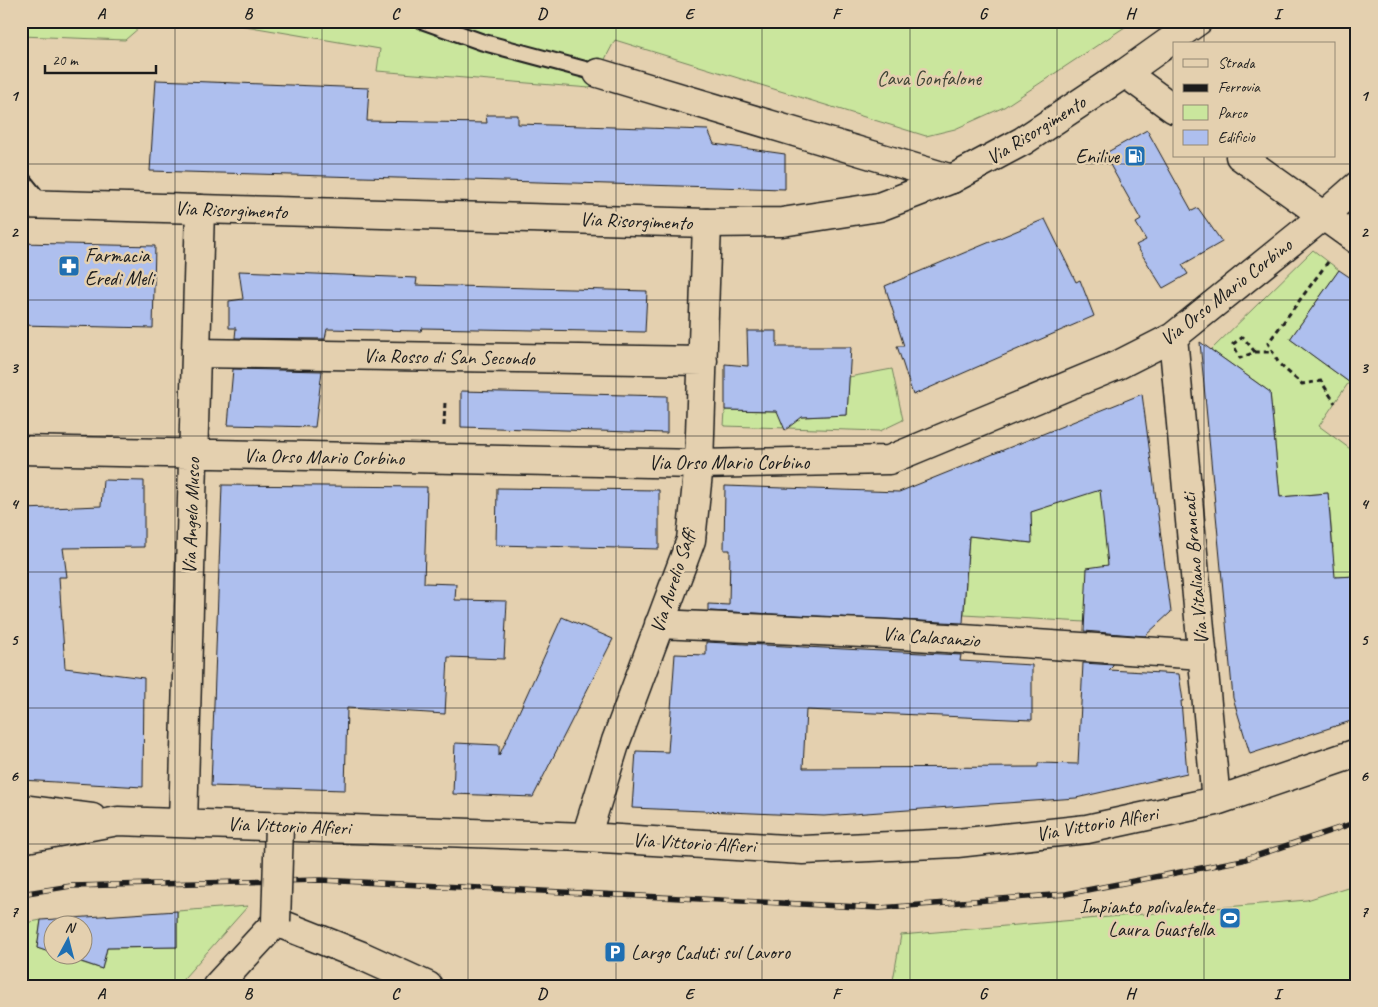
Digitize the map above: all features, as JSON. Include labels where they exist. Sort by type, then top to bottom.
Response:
[{"type":"street","name":"Via Risorgimento","points":[[32,204],[707,224],[782,222],[879,206],[952,179],[1023,141],[1125,73],[1198,21]]},
{"type":"street","points":[[1125,73],[1173,108]]},
{"type":"street","points":[[598,74],[952,179]]},
{"type":"street","points":[[1243,158],[1357,240]]},
{"type":"street","name":"Via Orso Mario Corbino","points":[[21,450],[699,464],[889,460],[1118,365],[1173,338],[1357,186]]},
{"type":"street","name":"Via Angelo Musco","points":[[183,823],[200,209]]},
{"type":"street","name":"Via Aurelio Saffi","points":[[586,837],[616,740],[691,540],[699,464],[707,224]]},
{"type":"street","name":"Via Vitaliano Brancati","points":[[1173,338],[1216,800]]},
{"type":"street","name":"Via Rosso di San Secondo","points":[[196,354],[703,361]]},
{"type":"street","name":"Via Calasanzio","points":[[660,624],[886,634],[1202,655]]},
{"type":"street","name":"Via Vittorio Alfieri","points":[[21,839],[118,821],[586,837],[803,850],[956,844],[1088,829],[1216,800],[1357,753]]},
{"type":"street","points":[[21,809],[118,821]]},
{"type":"street","points":[[217,986],[276,922],[279,826]]},
{"type":"street","points":[[276,922],[362,956],[428,986]]},
{"type":"lane","points":[[423,21],[482,42],[598,74]]},
{"type":"lane","points":[[21,178],[32,204]]},
{"type":"path","points":[[1328,262],[1268,343],[1279,364],[1302,384],[1321,381],[1335,403]]},
{"type":"path","points":[[1255,352],[1243,337],[1233,344],[1240,358],[1255,352],[1272,352]]},
{"type":"green space","points":[[21,21],[147,21],[125,40],[21,36]]},
{"type":"green space","name":"Cava Gonfalone","points":[[216,21],[1134,21],[1004,107],[955,129],[926,136],[615,40],[590,88],[377,71],[380,49]]},
{"type":"green space","points":[[1313,250],[1339,270],[1290,339],[1349,382],[1319,426],[1357,454],[1357,576],[1292,579],[1287,550],[1333,548],[1328,493],[1280,497],[1270,392],[1211,350]]},
{"type":"green space","points":[[892,369],[903,420],[880,431],[724,426],[725,410],[777,411],[802,417],[847,415],[849,377]]},
{"type":"green space","points":[[1101,485],[1108,565],[1085,622],[964,615],[969,536],[1031,543],[1031,512]]},
{"type":"green space","name":"Impianto polivalente Laura Guastella","points":[[1357,884],[1357,986],[892,986],[901,935],[1307,900]]},
{"type":"green space","points":[[248,906],[177,986],[21,986],[21,924],[41,920],[37,948],[42,950],[42,964],[86,964],[102,969],[107,948],[177,947],[177,911]]},
{"type":"building","points":[[156,80],[369,88],[367,121],[487,123],[486,115],[518,115],[518,124],[708,130],[714,144],[785,154],[785,189],[150,171]]},
{"type":"building","points":[[1147,130],[1192,211],[1198,208],[1222,242],[1182,265],[1188,274],[1163,288],[1136,245],[1146,240],[1136,223],[1141,220],[1104,154]]},
{"type":"building","points":[[1045,219],[1076,282],[1080,280],[1094,316],[913,395],[897,346],[904,346],[885,286]]},
{"type":"building","points":[[21,243],[155,246],[153,328],[21,325]]},
{"type":"building","points":[[1339,270],[1357,282],[1357,388],[1290,339]]},
{"type":"building","points":[[239,271],[417,278],[416,285],[647,291],[645,332],[422,328],[421,331],[327,329],[325,339],[235,338],[236,328],[229,328],[229,301],[243,299]]},
{"type":"building","points":[[747,331],[777,331],[777,347],[851,347],[847,415],[802,417],[785,430],[777,411],[725,410],[725,364],[748,366]]},
{"type":"building","points":[[1200,342],[1270,392],[1280,497],[1328,493],[1335,577],[1357,576],[1357,719],[1250,754],[1233,698]]},
{"type":"building","points":[[233,369],[322,371],[315,427],[228,425]]},
{"type":"building","points":[[461,391],[667,396],[667,433],[461,427]]},
{"type":"building","points":[[1142,394],[1171,612],[1145,636],[1084,631],[1087,568],[1108,565],[1100,490],[1031,512],[1032,543],[969,536],[963,623],[708,611],[708,604],[729,605],[730,550],[724,550],[725,486],[899,492]]},
{"type":"building","points":[[103,480],[144,481],[144,547],[63,548],[67,577],[59,577],[65,668],[144,678],[143,787],[21,780],[21,520],[24,519],[24,509],[101,506]]},
{"type":"building","points":[[222,485],[427,487],[424,583],[456,584],[455,600],[507,601],[504,659],[448,657],[445,714],[347,708],[345,790],[211,786]]},
{"type":"building","points":[[497,488],[659,490],[659,549],[496,545]]},
{"type":"building","points":[[562,617],[613,639],[533,797],[453,794],[455,743],[499,745],[499,756]]},
{"type":"building","points":[[706,642],[961,655],[960,661],[1032,665],[1032,720],[806,710],[803,768],[1038,767],[1038,763],[1078,764],[1083,663],[1114,665],[1109,670],[1179,674],[1183,701],[1181,701],[1187,773],[1076,798],[824,816],[632,808],[636,751],[668,752],[675,654],[706,655]]},
{"type":"building","points":[[177,911],[177,947],[107,948],[102,969],[87,964],[92,964],[92,917]]},
{"type":"building","points":[[42,920],[42,950],[37,948]]},
{"type":"railway","points":[[21,894],[71,886],[320,880],[880,908],[1066,894],[1243,860],[1357,822]]},
{"type":"place","name":"Enilive","points":[[1135,156]]},
{"type":"place","name":"Farmacia Eredi Meli","points":[[69,266]]},
{"type":"place","name":"Impianto polivalente Laura Guastella","points":[[1230,918]]},
{"type":"place","name":"Largo Caduti sul Lavoro","points":[[615,952]]}]
